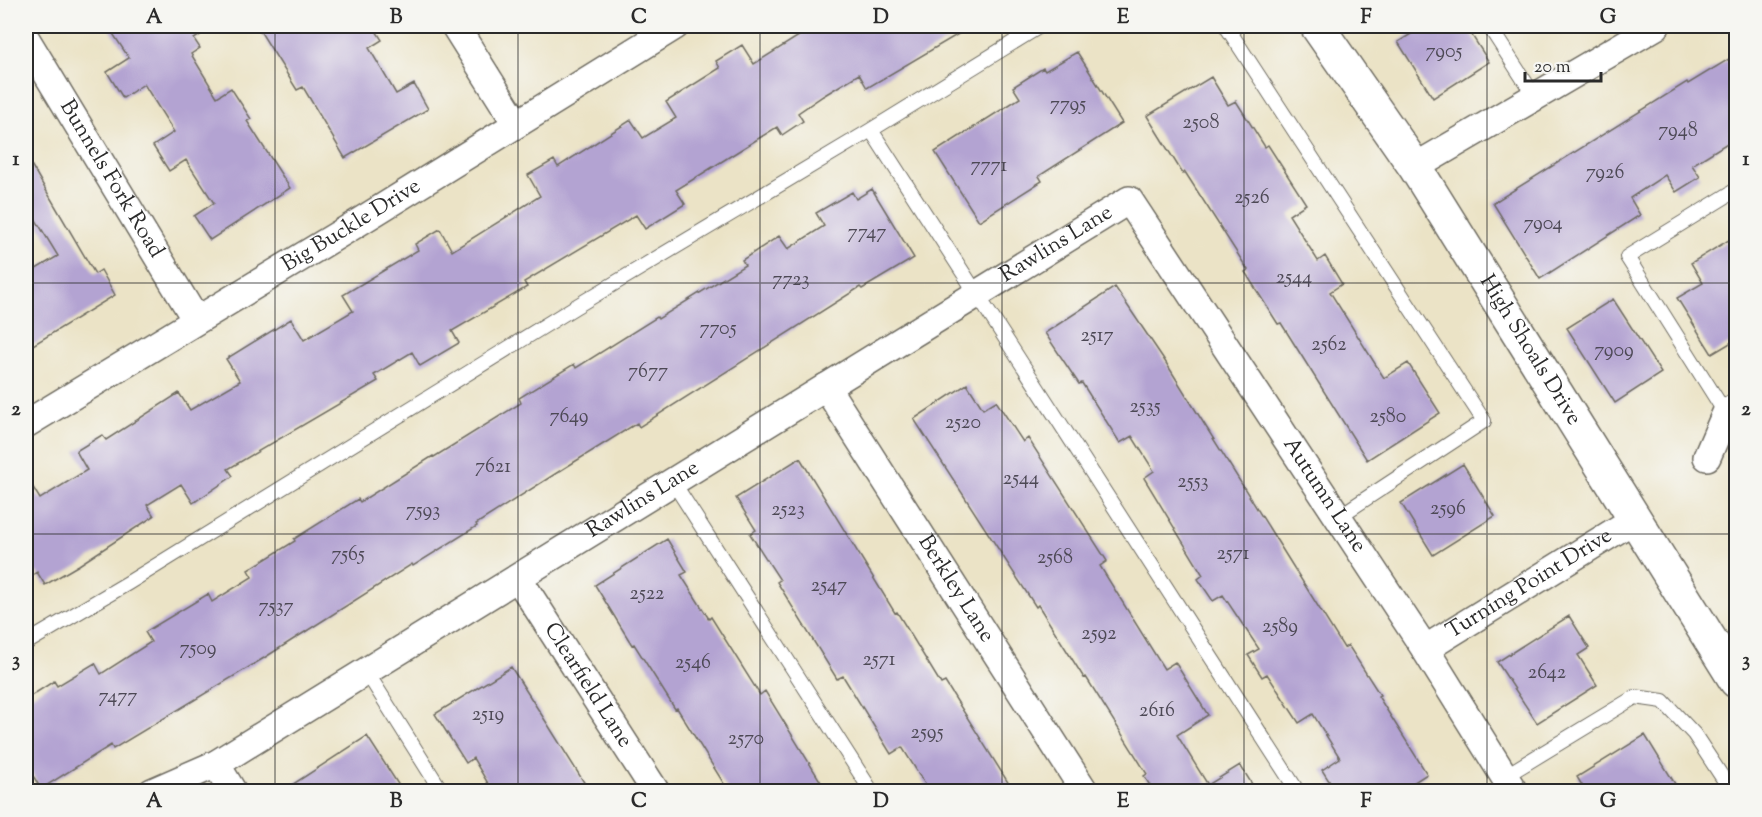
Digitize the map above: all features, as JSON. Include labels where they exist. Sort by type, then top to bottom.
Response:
[{"type":"street","points":[[455,26],[516,123]]},
{"type":"street","name":"Big Buckle Drive","points":[[26,424],[351,227],[675,26]]},
{"type":"street","name":"High Shoals Drive","points":[[1317,26],[1414,166],[1737,681]]},
{"type":"street","points":[[1414,166],[1656,26]]},
{"type":"street","name":"Bunnels Fork Road","points":[[26,39],[196,320]]},
{"type":"street","name":"Autumn Lane","points":[[1129,200],[1425,649],[1509,784]]},
{"type":"street","name":"Rawlins Lane","points":[[152,792],[216,764],[1129,200]]},
{"type":"street","name":"Berkley Lane","points":[[826,387],[1085,792]]},
{"type":"street","points":[[1707,457],[1733,417]]},
{"type":"street","name":"Turning Point Drive","points":[[1425,649],[1635,519]]},
{"type":"street","name":"Clearfield Lane","points":[[518,578],[656,792]]},
{"type":"street","points":[[216,764],[233,792]]},
{"type":"lane","points":[[26,643],[128,583],[564,313],[871,130],[1040,26]]},
{"type":"lane","points":[[1226,26],[1484,421],[1338,517]]},
{"type":"lane","points":[[1489,26],[1535,97]]},
{"type":"lane","points":[[871,130],[1298,792]]},
{"type":"lane","points":[[1733,417],[1627,256],[1737,190]]},
{"type":"lane","points":[[673,482],[872,792]]},
{"type":"lane","points":[[366,671],[442,792]]},
{"type":"lane","points":[[1509,784],[1635,697],[1663,700],[1694,734],[1732,792]]},
{"type":"building","points":[[108,26],[214,26],[194,39],[200,48],[191,54],[217,97],[231,88],[251,119],[247,121],[290,188],[210,240],[194,216],[214,203],[186,160],[169,171],[153,146],[174,132],[144,84],[123,98],[107,72],[129,58]]},
{"type":"building","points":[[257,26],[373,26],[382,40],[369,48],[396,94],[414,84],[428,109],[345,158],[303,87],[297,90]]},
{"type":"building","points":[[797,26],[972,26],[867,88],[859,74],[823,96],[798,113],[803,121],[782,135],[777,127],[676,190],[685,204],[645,229],[636,215],[524,282],[527,287],[452,331],[459,343],[420,366],[412,352],[374,375],[378,381],[228,469],[233,476],[193,503],[181,484],[147,505],[154,516],[79,565],[45,585],[37,572],[26,579],[26,476],[40,499],[87,470],[76,451],[102,435],[106,440],[179,393],[190,410],[240,381],[226,359],[291,319],[304,340],[353,311],[343,295],[418,250],[415,244],[440,229],[452,251],[540,196],[528,175],[554,160],[558,167],[631,120],[643,138],[676,118],[666,102],[720,68],[716,61],[742,45],[754,64],[802,34]]},
{"type":"building","points":[[1424,26],[1466,26],[1489,62],[1433,98],[1398,42]]},
{"type":"building","points":[[1077,52],[1122,123],[1039,176],[1042,181],[979,221],[935,152],[1020,98],[1013,87],[1043,68],[1045,71]]},
{"type":"building","points":[[1737,54],[1737,137],[1692,165],[1700,177],[1676,192],[1665,175],[1630,198],[1640,215],[1540,279],[1493,203],[1687,82],[1688,84]]},
{"type":"building","points":[[1211,77],[1228,105],[1236,101],[1265,147],[1268,145],[1306,204],[1289,215],[1318,261],[1325,256],[1342,284],[1330,292],[1384,378],[1408,363],[1440,413],[1367,460],[1281,323],[1278,324],[1245,272],[1248,270],[1147,116]]},
{"type":"building","points":[[26,156],[95,274],[101,270],[115,295],[33,345],[26,333],[26,275],[58,256],[33,215],[26,220]]},
{"type":"building","points":[[872,189],[914,258],[862,289],[860,287],[639,427],[637,423],[476,524],[477,526],[413,566],[412,564],[264,658],[113,749],[111,745],[41,789],[26,764],[26,699],[54,681],[57,686],[95,663],[101,674],[151,642],[145,632],[208,594],[212,602],[252,577],[248,570],[295,541],[294,539],[358,499],[360,502],[521,403],[519,398],[574,364],[576,368],[745,265],[742,260],[779,236],[788,249],[824,226],[816,213],[852,192],[856,199]]},
{"type":"building","points":[[1737,235],[1737,339],[1712,354],[1677,298],[1703,283],[1691,263]]},
{"type":"building","points":[[1115,287],[1163,358],[1344,648],[1348,645],[1427,774],[1399,792],[1336,792],[1322,770],[1340,758],[1313,714],[1299,723],[1267,674],[1262,677],[1248,655],[1259,649],[1223,595],[1213,601],[1198,579],[1203,575],[1144,478],[1154,471],[1132,436],[1120,443],[1082,383],[1079,384],[1045,333]]},
{"type":"building","points":[[1613,299],[1661,373],[1615,403],[1567,328]]},
{"type":"building","points":[[967,384],[983,409],[996,401],[1023,442],[1028,438],[1107,561],[1100,566],[1164,669],[1175,662],[1208,715],[1177,735],[1208,785],[1240,765],[1257,792],[1154,792],[1144,776],[1147,774],[1086,677],[1084,678],[1038,605],[1036,607],[914,419]]},
{"type":"building","points":[[800,458],[895,613],[897,612],[941,684],[945,682],[1014,792],[930,792],[902,747],[891,754],[843,676],[837,679],[777,582],[780,580],[750,534],[756,530],[736,498]]},
{"type":"building","points":[[1463,464],[1495,516],[1433,555],[1401,503]]},
{"type":"building","points":[[667,539],[687,572],[681,575],[709,619],[711,617],[760,695],[765,691],[827,792],[729,792],[677,708],[675,709],[634,644],[632,645],[595,585]]},
{"type":"building","points":[[1569,616],[1589,648],[1578,655],[1597,685],[1537,723],[1497,662]]},
{"type":"building","points":[[511,667],[590,792],[493,792],[473,758],[466,763],[435,714]]},
{"type":"building","points":[[1645,735],[1680,792],[1586,792],[1577,777]]},
{"type":"building","points":[[367,736],[403,792],[281,792]]}]
